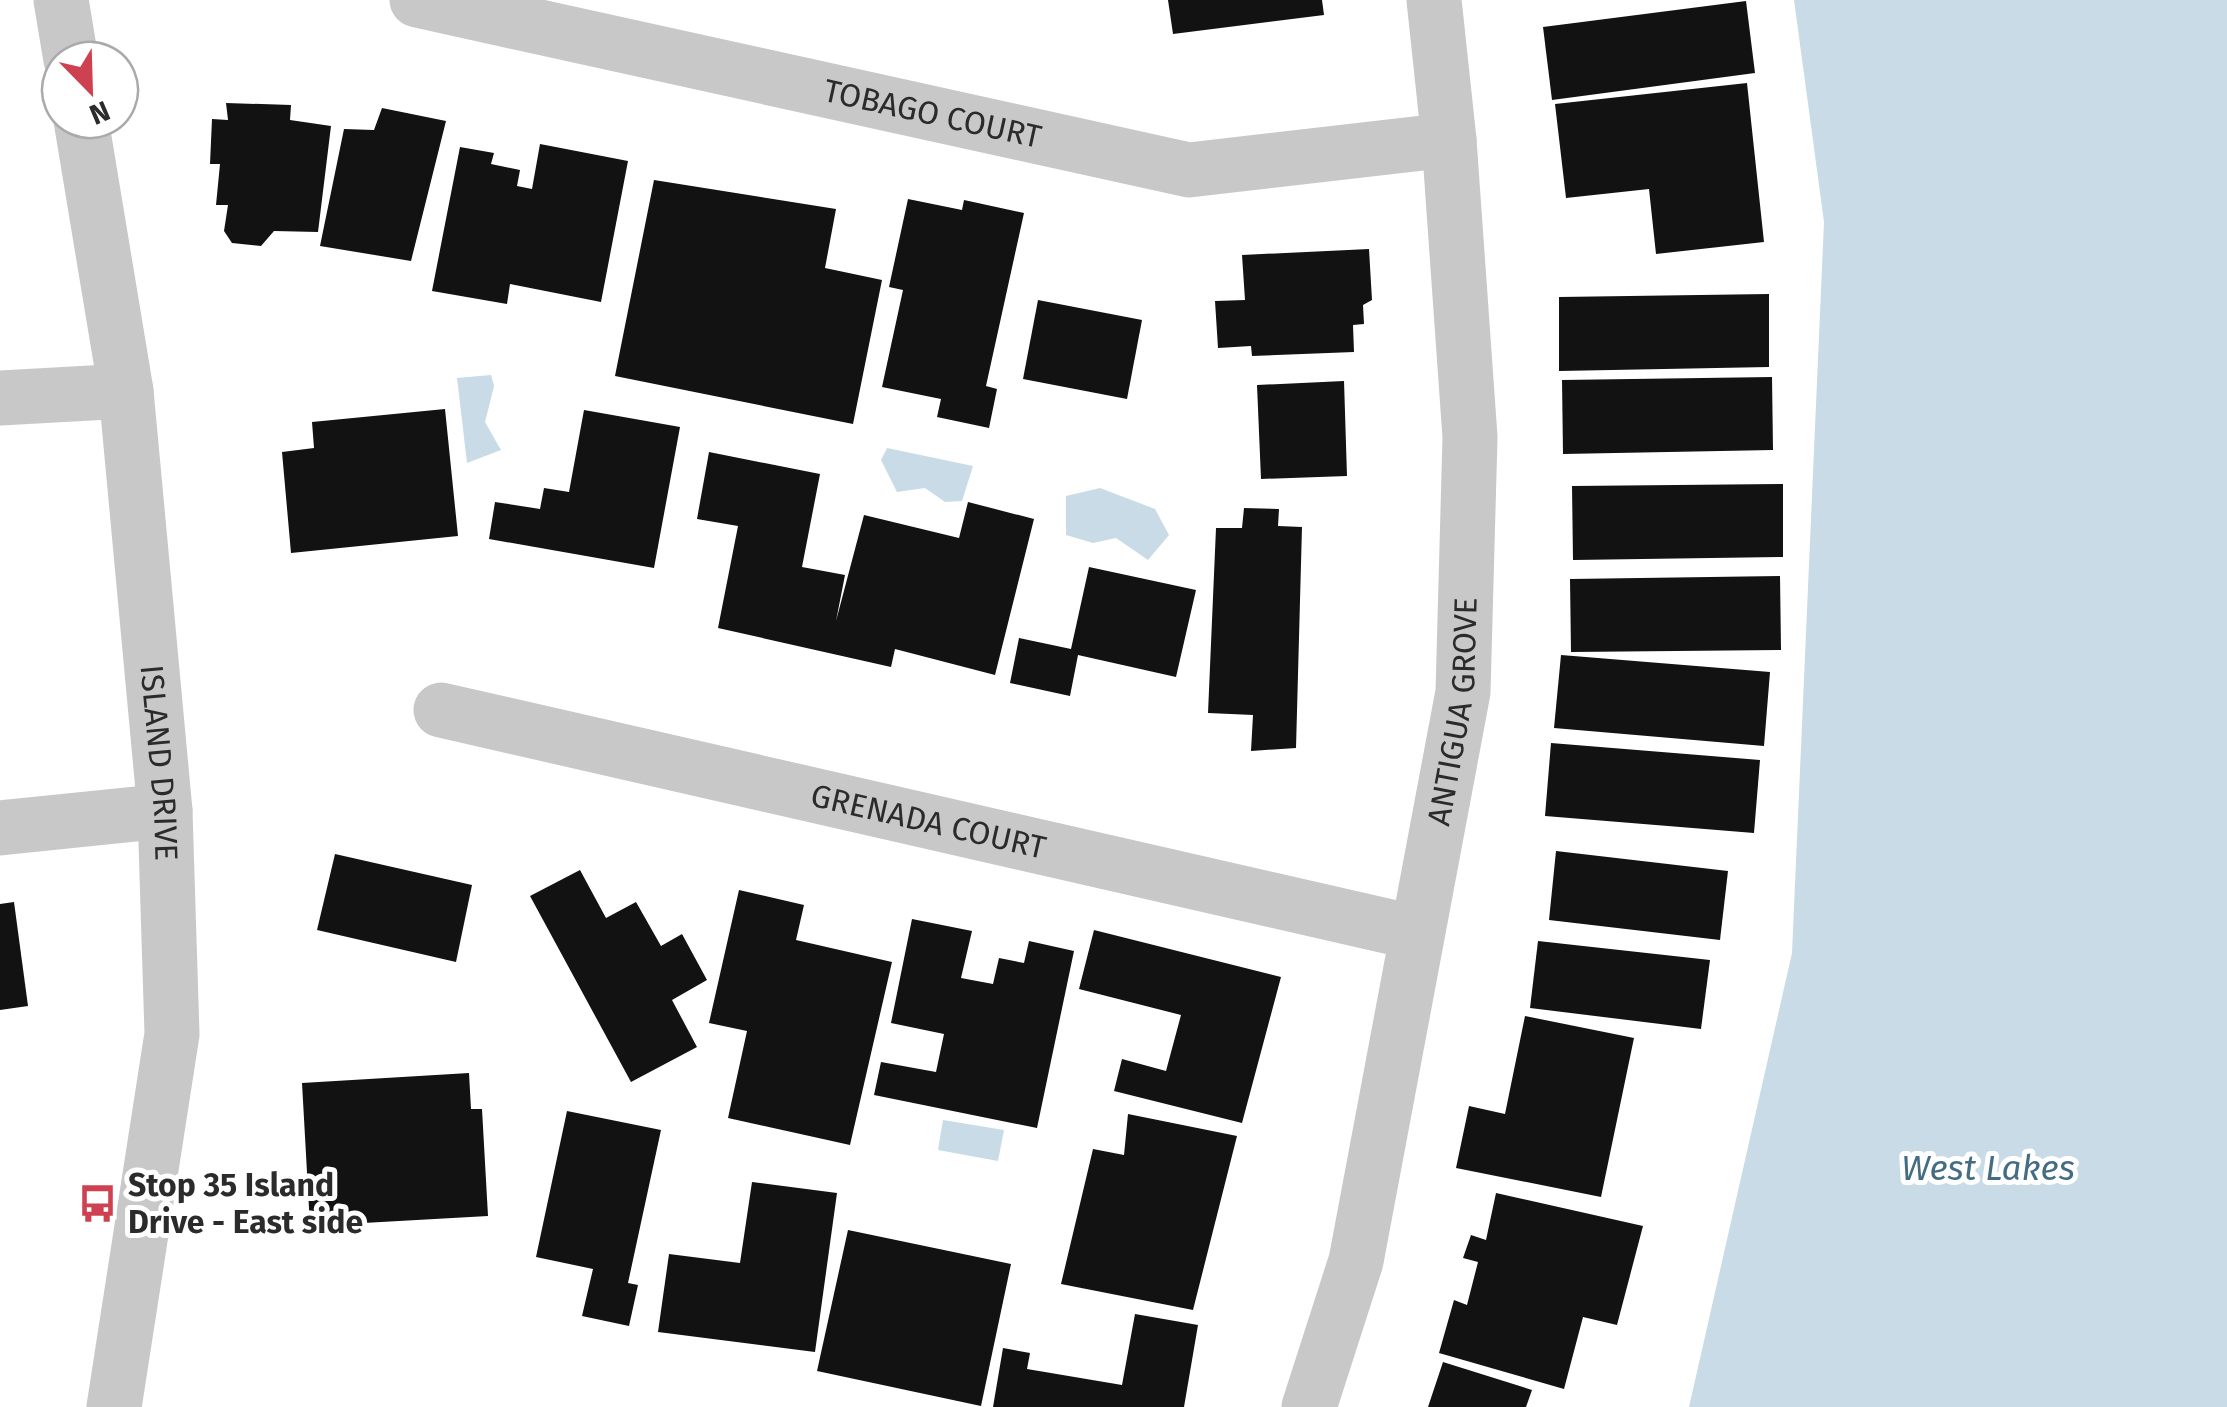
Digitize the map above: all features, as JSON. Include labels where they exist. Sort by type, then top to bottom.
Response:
[{"type":"street","points":[[61,0],[68,40]]},
{"type":"street","name":"TOBAGO COURT","points":[[417,0],[1189,170],[1450,140]]},
{"type":"street","name":"ANTIGUA GROVE","points":[[1310,1407],[1356,1261],[1463,692],[1470,436],[1450,140],[1434,0]]},
{"type":"street","name":"ISLAND DRIVE","points":[[84,140],[126,391],[164,810],[172,1034],[114,1407]]},
{"type":"street","points":[[0,398],[126,391]]},
{"type":"street","name":"GRENADA COURT","points":[[440,710],[1417,933]]},
{"type":"street","points":[[0,828],[164,810]]},
{"type":"water","name":"West Lakes","points":[[1794,0],[2227,0],[2227,1407],[1689,1407],[1792,953],[1824,222]]},
{"type":"water","points":[[491,375],[494,386],[485,422],[501,450],[467,463],[457,378]]},
{"type":"water","points":[[887,448],[973,466],[962,501],[945,502],[925,488],[897,492],[881,460]]},
{"type":"water","points":[[1100,488],[1155,509],[1169,535],[1148,560],[1116,538],[1093,543],[1066,535],[1066,496]]},
{"type":"water","points":[[943,1120],[1004,1130],[998,1161],[938,1150]]},
{"type":"building","points":[[1168,0],[1322,0],[1324,15],[1173,34]]},
{"type":"building","points":[[1746,1],[1755,73],[1552,100],[1543,27]]},
{"type":"building","points":[[1747,83],[1764,242],[1656,254],[1649,189],[1566,198],[1555,104]]},
{"type":"building","points":[[226,103],[291,105],[290,120],[331,126],[318,232],[274,231],[261,246],[232,243],[224,231],[228,205],[216,205],[220,164],[210,164],[212,119],[228,120]]},
{"type":"building","points":[[382,108],[446,121],[411,261],[320,246],[344,129],[374,130]]},
{"type":"building","points":[[540,144],[628,161],[601,302],[510,284],[507,304],[432,291],[460,147],[494,153],[491,164],[520,170],[517,186],[532,189]]},
{"type":"building","points":[[654,180],[836,209],[825,268],[882,280],[853,424],[615,376]]},
{"type":"building","points":[[908,199],[962,210],[964,200],[1024,213],[986,386],[997,389],[989,428],[937,417],[941,399],[882,387],[903,290],[889,287]]},
{"type":"building","points":[[1369,249],[1372,300],[1363,305],[1364,324],[1353,325],[1354,352],[1252,356],[1251,346],[1218,348],[1215,301],[1245,300],[1242,255]]},
{"type":"building","points":[[1769,294],[1769,367],[1559,371],[1559,297]]},
{"type":"building","points":[[1038,300],[1142,320],[1127,399],[1023,379]]},
{"type":"building","points":[[1772,377],[1773,450],[1563,454],[1562,380]]},
{"type":"building","points":[[1344,381],[1347,476],[1261,479],[1257,385]]},
{"type":"building","points":[[445,409],[458,536],[291,553],[282,452],[314,448],[312,422]]},
{"type":"building","points":[[584,410],[680,427],[654,568],[489,539],[495,502],[540,509],[544,488],[569,492]]},
{"type":"building","points":[[709,452],[820,474],[802,567],[845,575],[836,621],[864,515],[959,538],[968,502],[1034,519],[995,675],[895,649],[891,667],[718,628],[738,526],[697,519]]},
{"type":"building","points":[[1783,484],[1783,557],[1573,560],[1572,486]]},
{"type":"building","points":[[1244,508],[1279,509],[1278,526],[1302,527],[1296,748],[1251,751],[1253,715],[1208,713],[1216,528],[1242,528]]},
{"type":"building","points":[[1089,567],[1196,590],[1176,677],[1078,655],[1070,696],[1010,683],[1019,638],[1071,649]]},
{"type":"building","points":[[1780,576],[1781,650],[1571,652],[1570,579]]},
{"type":"building","points":[[1561,655],[1770,672],[1764,746],[1554,728]]},
{"type":"building","points":[[1551,743],[1760,760],[1754,833],[1545,816]]},
{"type":"building","points":[[1556,851],[1728,871],[1720,940],[1549,920]]},
{"type":"building","points":[[335,854],[472,885],[456,962],[317,930]]},
{"type":"building","points":[[580,870],[606,918],[636,902],[661,946],[682,934],[707,980],[672,1000],[697,1047],[631,1082],[530,896]]},
{"type":"building","points":[[739,890],[804,905],[796,940],[892,962],[850,1145],[728,1118],[747,1031],[709,1023]]},
{"type":"building","points":[[14,902],[28,1006],[0,1010],[0,904]]},
{"type":"building","points":[[912,919],[972,931],[961,978],[993,984],[999,958],[1024,963],[1029,941],[1074,951],[1037,1128],[874,1095],[881,1062],[936,1072],[944,1034],[891,1023]]},
{"type":"building","points":[[1094,930],[1281,977],[1242,1123],[1114,1091],[1122,1059],[1166,1071],[1181,1015],[1079,989]]},
{"type":"building","points":[[1538,941],[1710,960],[1701,1029],[1530,1008]]},
{"type":"building","points":[[1525,1016],[1634,1038],[1601,1197],[1456,1168],[1469,1106],[1505,1114]]},
{"type":"building","points":[[469,1073],[471,1109],[482,1109],[488,1216],[310,1226],[302,1083]]},
{"type":"building","points":[[567,1111],[661,1130],[628,1283],[638,1285],[629,1326],[582,1316],[593,1269],[536,1257]]},
{"type":"building","points":[[1128,1114],[1237,1136],[1193,1310],[1061,1284],[1093,1149],[1124,1155]]},
{"type":"building","points":[[752,1182],[837,1193],[815,1352],[658,1332],[669,1254],[740,1263]]},
{"type":"building","points":[[1496,1193],[1643,1226],[1617,1325],[1583,1317],[1564,1389],[1439,1353],[1454,1300],[1467,1305],[1478,1262],[1463,1258],[1471,1235],[1486,1240]]},
{"type":"building","points":[[848,1230],[1011,1264],[981,1406],[817,1371]]},
{"type":"building","points":[[1135,1314],[1198,1325],[1184,1407],[993,1407],[1003,1348],[1030,1353],[1027,1369],[1122,1385]]},
{"type":"building","points":[[1443,1362],[1532,1390],[1526,1407],[1428,1407]]},
{"type":"place","name":"Stop 35 Island Drive - East side","points":[[98,1203]]}]
